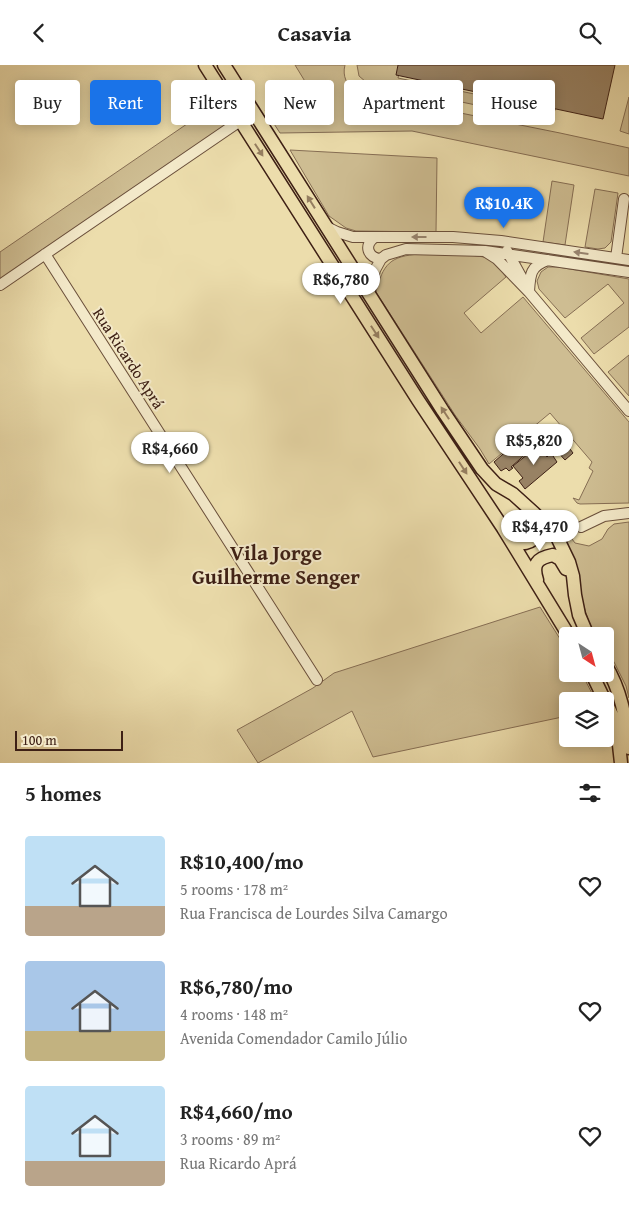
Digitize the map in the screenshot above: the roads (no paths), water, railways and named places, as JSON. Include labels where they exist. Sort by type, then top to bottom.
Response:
[{"type":"main road","points":[[205,65],[214,80]]},
{"type":"main road","points":[[224,65],[443,411],[482,469],[496,484],[513,494],[556,535],[569,562],[579,615],[584,627]]},
{"type":"main road","points":[[243,125],[418,400],[503,529],[563,627]]},
{"type":"main road","points":[[503,529],[516,542],[532,541],[541,529],[540,522],[534,513]]},
{"type":"main road","points":[[541,591],[534,571],[536,564],[542,557],[553,555],[560,559],[575,595]]},
{"type":"main road","points":[[614,682],[622,702],[628,726],[629,748]]},
{"type":"main road","points":[[614,721],[622,763]]},
{"type":"main road","points":[[613,747],[614,763]]},
{"type":"street","points":[[0,285],[234,125]]},
{"type":"street","points":[[616,258],[624,199]]},
{"type":"street","points":[[326,226],[353,237],[453,237],[500,241],[629,260]]},
{"type":"street","points":[[375,237],[371,239],[368,250],[374,258],[382,259]]},
{"type":"street","points":[[490,252],[494,245],[500,241]]},
{"type":"street","points":[[500,241],[529,292]]},
{"type":"street","points":[[369,293],[375,270],[382,259],[386,255],[406,249],[490,252],[629,272]]},
{"type":"street","points":[[490,252],[529,292],[629,411]]},
{"type":"street","name":"Rua Ricardo Aprá","points":[[45,254],[317,680]]},
{"type":"street","points":[[529,292],[533,269],[539,263],[548,260]]},
{"type":"street","points":[[581,527],[604,516],[629,513]]},
{"type":"district","name":"Vila Jorge Guilherme Senger","points":[[276,565]]}]
